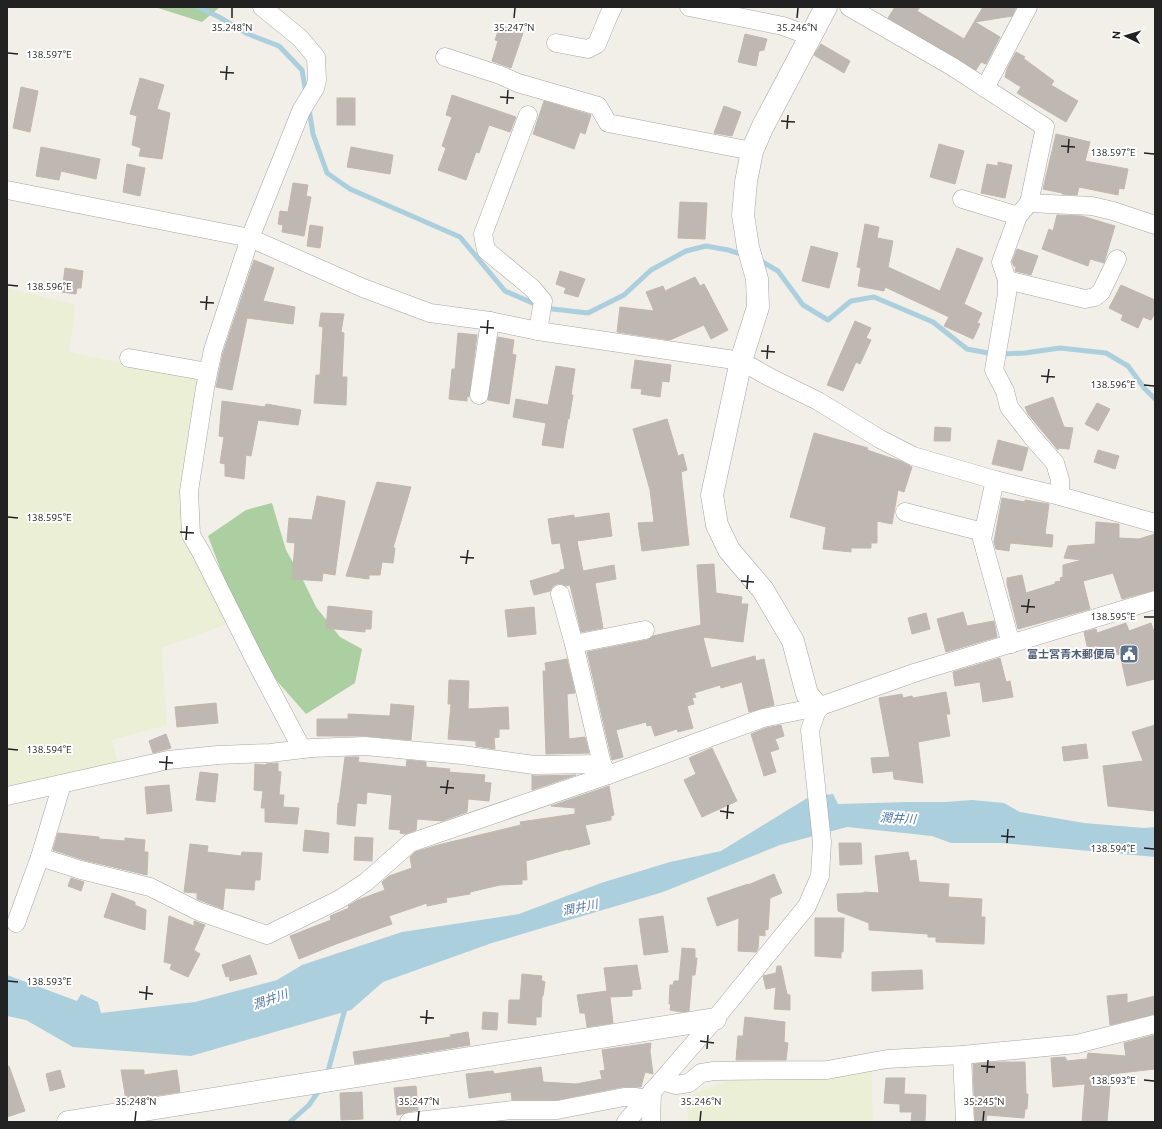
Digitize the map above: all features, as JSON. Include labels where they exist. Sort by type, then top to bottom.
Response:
[{"type":"street","points":[[262,7],[300,38],[316,58],[317,80],[315,88],[301,111],[250,238],[213,350],[208,372],[189,492],[191,535],[302,749]]},
{"type":"street","points":[[556,43],[588,49],[597,44],[613,7]]},
{"type":"street","points":[[689,7],[783,26],[810,36]]},
{"type":"street","points":[[818,707],[807,694],[793,641],[763,590],[728,550],[717,525],[712,495],[741,361],[758,307],[757,279],[748,247],[743,215],[746,182],[752,151],[763,126],[826,7]]},
{"type":"street","points":[[849,7],[953,67],[1045,127],[1023,210],[1001,262],[1007,280],[1007,294],[994,370],[1005,391],[1009,407],[1055,463],[1060,480],[1060,496]]},
{"type":"street","points":[[985,88],[1028,7]]},
{"type":"street","points":[[445,57],[500,75],[518,83],[598,106],[608,123],[752,151]]},
{"type":"street","points":[[528,115],[484,234],[486,250],[532,288],[543,301],[539,327]]},
{"type":"street","points":[[7,190],[250,238],[363,288],[430,313],[539,327],[741,361],[771,378],[818,401],[880,439],[913,456],[995,480],[1060,496],[1155,523]]},
{"type":"street","points":[[962,199],[1023,210],[1092,206],[1113,211],[1155,225]]},
{"type":"street","points":[[1007,280],[1084,299],[1095,297],[1101,292],[1116,259]]},
{"type":"street","points":[[479,395],[490,321]]},
{"type":"street","points":[[129,358],[208,372]]},
{"type":"street","points":[[995,480],[982,540],[1011,644]]},
{"type":"street","points":[[905,512],[983,532]]},
{"type":"street","points":[[560,594],[605,769]]},
{"type":"street","points":[[40,857],[81,870],[150,887],[198,911],[267,935],[340,899],[366,882],[410,843],[605,769],[763,718],[818,707],[917,672],[1155,600]]},
{"type":"street","points":[[574,644],[645,630]]},
{"type":"street","points":[[626,1122],[715,1019],[807,906],[820,876],[822,842],[810,730],[818,707]]},
{"type":"street","points":[[7,796],[168,760],[218,755],[270,753],[302,749],[365,746],[462,755],[534,765],[605,769]]},
{"type":"street","points":[[16,923],[40,857],[62,784]]},
{"type":"street","points":[[68,1122],[715,1019]]},
{"type":"street","points":[[409,1122],[512,1110],[557,1110],[636,1096],[653,1090],[689,1084],[701,1072],[827,1070],[887,1059],[962,1056],[1077,1044],[1155,1024]]},
{"type":"street","points":[[962,1056],[965,1122]]},
{"type":"street","points":[[651,1122],[653,1090]]},
{"type":"green space","points":[[155,7],[220,7],[202,22]]},
{"type":"green space","points":[[7,288],[76,305],[69,352],[209,381],[190,513],[230,623],[162,648],[167,725],[112,740],[120,771],[7,785]]},
{"type":"green space","points":[[272,503],[286,550],[316,607],[340,637],[362,649],[355,683],[306,714],[276,680],[241,624],[208,536],[246,510]]},
{"type":"green space","points":[[871,1063],[873,1122],[689,1122],[685,1097],[730,1080]]},
{"type":"water","name":"潤井川","points":[[833,794],[838,804],[972,800],[1004,803],[1020,812],[1084,823],[1144,828],[1155,827],[1155,857],[1001,843],[951,843],[932,836],[847,827],[780,845],[663,892],[492,943],[383,982],[351,1010],[191,1056],[73,1047],[26,1020],[7,1016],[7,975],[77,1001],[81,994],[98,1002],[101,1013],[195,1002],[277,980],[302,965],[402,932],[519,914],[601,883],[670,862],[721,851],[809,797]]},
{"type":"building","points":[[895,7],[920,7],[917,11],[964,39],[983,7],[1016,7],[1012,16],[975,22],[1000,37],[986,64],[981,62],[976,70],[888,18]]},
{"type":"building","points":[[500,25],[523,33],[511,68],[492,61],[498,41],[495,40]]},
{"type":"building","points":[[745,34],[767,39],[764,50],[759,51],[756,66],[738,62]]},
{"type":"building","points":[[821,44],[850,61],[844,73],[814,55]]},
{"type":"building","points":[[1016,52],[1025,57],[1023,58],[1054,81],[1051,85],[1078,101],[1066,122],[1017,93],[1021,87],[1005,77],[1007,69]]},
{"type":"building","points":[[140,78],[164,85],[157,109],[170,113],[162,159],[139,156],[141,148],[132,145],[137,116],[130,114]]},
{"type":"building","points":[[21,87],[38,91],[30,132],[13,128]]},
{"type":"building","points":[[452,95],[516,117],[510,132],[489,125],[479,153],[476,152],[466,180],[438,170],[446,148],[442,146],[452,117],[446,115]]},
{"type":"building","points":[[337,98],[355,98],[355,125],[337,125]]},
{"type":"building","points":[[544,101],[591,115],[585,134],[580,132],[574,149],[533,134]]},
{"type":"building","points":[[724,106],[741,112],[732,136],[714,133]]},
{"type":"building","points":[[1056,134],[1090,142],[1085,161],[1128,169],[1124,189],[1119,188],[1118,195],[1079,187],[1077,195],[1062,194],[1043,189]]},
{"type":"building","points":[[939,144],[964,151],[955,184],[930,177]]},
{"type":"building","points":[[41,147],[100,159],[96,179],[61,171],[59,180],[36,176]]},
{"type":"building","points":[[351,147],[393,155],[390,174],[347,167]]},
{"type":"building","points":[[998,162],[1012,165],[1005,198],[981,193],[987,164],[998,166]]},
{"type":"building","points":[[127,164],[145,168],[140,196],[123,192]]},
{"type":"building","points":[[293,183],[308,185],[306,196],[311,197],[304,236],[282,232],[283,225],[278,224],[280,211],[288,212]]},
{"type":"building","points":[[680,202],[707,203],[705,239],[678,238]]},
{"type":"building","points":[[1057,215],[1082,216],[1115,226],[1104,263],[1090,259],[1088,266],[1042,249],[1049,229],[1053,231]]},
{"type":"building","points":[[865,224],[879,227],[877,238],[893,241],[888,267],[940,291],[957,248],[983,258],[964,304],[982,313],[977,323],[980,324],[973,339],[944,326],[949,317],[885,287],[884,291],[858,286],[861,268],[857,267]]},
{"type":"building","points":[[310,225],[323,227],[320,248],[307,246]]},
{"type":"building","points":[[811,246],[838,253],[829,288],[802,281]]},
{"type":"building","points":[[1017,249],[1038,256],[1031,275],[1015,271],[1016,267],[1012,262]]},
{"type":"building","points":[[254,260],[274,268],[263,301],[295,307],[293,324],[247,318],[232,390],[216,387],[223,353]]},
{"type":"building","points":[[65,268],[83,271],[81,288],[77,288],[76,294],[62,292]]},
{"type":"building","points":[[560,271],[585,279],[578,297],[564,293],[566,288],[556,284]]},
{"type":"building","points":[[695,277],[700,286],[704,284],[728,330],[711,339],[704,325],[670,340],[617,332],[620,307],[654,311],[646,292],[663,286],[665,291]]},
{"type":"building","points":[[1121,285],[1155,300],[1155,313],[1151,320],[1143,317],[1138,328],[1121,320],[1123,315],[1109,308]]},
{"type":"building","points":[[321,313],[344,314],[341,332],[344,333],[342,377],[347,377],[346,405],[314,403],[316,375],[320,375],[323,327],[319,326]]},
{"type":"building","points":[[855,321],[871,328],[866,338],[871,340],[860,364],[856,362],[843,391],[827,385]]},
{"type":"building","points":[[458,333],[477,335],[469,397],[467,396],[467,401],[449,399],[452,369],[455,369]]},
{"type":"building","points":[[498,337],[514,340],[512,354],[516,355],[509,404],[488,400]]},
{"type":"building","points":[[635,360],[671,365],[669,382],[662,381],[660,397],[641,394],[642,389],[631,388]]},
{"type":"building","points":[[556,366],[575,369],[571,395],[573,395],[563,448],[542,445],[546,423],[513,417],[516,399],[548,405]]},
{"type":"building","points":[[1053,397],[1064,427],[1073,428],[1069,449],[1058,448],[1058,450],[1028,414],[1025,407]]},
{"type":"building","points":[[222,401],[265,407],[266,404],[301,410],[298,425],[258,420],[251,456],[246,455],[244,479],[225,476],[225,464],[220,463],[224,437],[219,436]]},
{"type":"building","points":[[1097,403],[1110,409],[1098,431],[1085,424]]},
{"type":"building","points":[[667,419],[678,456],[683,454],[687,470],[681,472],[689,545],[642,551],[638,523],[654,522],[650,490],[633,429]]},
{"type":"building","points":[[935,427],[951,428],[950,441],[934,441]]},
{"type":"building","points":[[814,433],[868,448],[867,450],[900,461],[912,467],[904,492],[898,490],[892,524],[877,521],[877,543],[871,543],[871,548],[851,548],[851,552],[823,549],[826,527],[790,517]]},
{"type":"building","points":[[998,440],[1028,448],[1022,471],[992,464]]},
{"type":"building","points":[[1098,450],[1119,456],[1115,469],[1094,462]]},
{"type":"building","points":[[377,482],[411,487],[393,548],[395,548],[393,563],[382,562],[380,575],[369,575],[369,579],[346,576]]},
{"type":"building","points":[[317,496],[345,501],[335,575],[323,573],[322,581],[292,579],[295,543],[287,542],[289,518],[312,520]]},
{"type":"building","points":[[1002,498],[1049,504],[1045,534],[1053,535],[1052,547],[1010,543],[1009,551],[996,549],[994,542]]},
{"type":"building","points":[[609,513],[612,536],[577,541],[583,571],[614,565],[616,579],[595,583],[603,628],[581,632],[570,585],[566,586],[557,584],[553,586],[550,591],[534,595],[530,581],[560,572],[560,570],[565,569],[560,543],[552,544],[548,519],[574,515],[574,518]]},
{"type":"building","points":[[1096,522],[1119,524],[1119,538],[1139,539],[1155,534],[1155,590],[1122,599],[1113,573],[1083,581],[1090,609],[1018,629],[1007,584],[1007,578],[1022,575],[1026,593],[1061,581],[1060,578],[1063,577],[1063,565],[1082,560],[1064,558],[1068,546],[1095,544]]},
{"type":"building","points":[[714,564],[716,593],[742,597],[741,604],[748,604],[743,642],[703,637],[711,668],[755,656],[756,661],[764,659],[774,705],[749,712],[742,682],[721,688],[720,685],[694,693],[696,697],[692,698],[694,704],[687,706],[693,728],[678,732],[677,729],[655,736],[651,725],[647,726],[646,722],[616,730],[623,757],[612,760],[587,652],[647,640],[653,636],[701,625],[697,565]]},
{"type":"building","points":[[328,606],[372,611],[371,629],[365,629],[365,632],[326,628]]},
{"type":"building","points":[[534,607],[536,634],[508,637],[505,610]]},
{"type":"building","points":[[963,612],[967,626],[994,621],[997,637],[946,652],[937,619]]},
{"type":"building","points":[[926,613],[930,629],[912,634],[908,618]]},
{"type":"building","points":[[1126,623],[1129,631],[1151,623],[1155,635],[1155,679],[1127,686],[1120,654],[1090,660],[1084,632],[1096,629],[1097,633]]},
{"type":"building","points":[[1000,658],[1006,682],[1010,681],[1013,697],[983,702],[980,682],[955,686],[953,672]]},
{"type":"building","points":[[567,659],[575,693],[567,694],[569,739],[585,737],[589,753],[546,754],[543,671],[546,671],[545,663]]},
{"type":"building","points":[[449,680],[469,681],[468,709],[508,707],[509,729],[499,729],[499,737],[494,738],[495,749],[476,746],[476,741],[448,739],[451,704],[448,704]]},
{"type":"building","points":[[946,692],[950,714],[946,714],[950,736],[918,742],[923,783],[894,779],[893,771],[873,773],[871,758],[890,757],[879,698],[902,694],[903,698],[912,696],[913,698]]},
{"type":"building","points":[[216,703],[218,723],[177,727],[175,707]]},
{"type":"building","points":[[391,704],[414,706],[411,740],[366,736],[317,736],[317,719],[348,719],[348,714],[390,716]]},
{"type":"building","points":[[781,725],[784,736],[775,739],[779,749],[770,752],[776,772],[764,776],[751,734],[766,728]]},
{"type":"building","points":[[1155,725],[1155,811],[1108,806],[1103,766],[1143,761],[1132,732]]},
{"type":"building","points":[[166,734],[171,748],[153,753],[149,741]]},
{"type":"building","points":[[1086,744],[1088,758],[1064,761],[1062,747]]},
{"type":"building","points":[[712,748],[737,801],[702,817],[684,780],[696,774],[689,758]]},
{"type":"building","points":[[345,757],[359,757],[358,762],[406,767],[407,760],[426,762],[426,767],[450,769],[449,772],[485,775],[484,782],[491,783],[489,801],[468,799],[467,812],[442,821],[417,819],[416,830],[405,834],[400,833],[401,830],[389,829],[392,795],[367,792],[366,804],[357,803],[355,826],[337,824],[338,803]]},
{"type":"building","points":[[278,763],[278,771],[281,772],[279,795],[284,795],[283,807],[299,808],[297,824],[265,822],[265,808],[261,808],[263,791],[254,790],[255,764],[265,765]]},
{"type":"building","points":[[200,772],[218,774],[215,802],[196,800]]},
{"type":"building","points":[[532,775],[534,776],[576,775],[532,790]]},
{"type":"building","points":[[169,785],[172,811],[147,814],[145,787]]},
{"type":"building","points":[[609,786],[614,815],[611,816],[611,820],[585,825],[590,844],[526,861],[527,880],[522,880],[522,884],[500,885],[470,892],[470,894],[446,898],[447,902],[427,906],[427,903],[389,916],[392,924],[299,959],[290,936],[331,920],[330,916],[349,908],[348,906],[358,900],[385,890],[382,882],[389,876],[412,868],[410,857],[415,852],[521,825],[520,822],[575,814],[575,808],[551,806]]},
{"type":"building","points":[[305,830],[329,833],[328,853],[303,851]]},
{"type":"building","points":[[58,833],[99,837],[99,839],[125,841],[125,838],[145,840],[144,852],[148,852],[147,875],[84,860],[53,850]]},
{"type":"building","points":[[355,837],[373,838],[372,861],[354,860]]},
{"type":"building","points":[[839,843],[861,843],[862,864],[840,865]]},
{"type":"building","points":[[190,844],[208,846],[207,852],[241,856],[242,852],[262,853],[260,880],[255,880],[254,890],[225,888],[223,909],[197,899],[197,893],[184,892]]},
{"type":"building","points":[[908,852],[910,861],[916,860],[919,882],[949,884],[948,897],[982,899],[981,917],[985,917],[984,944],[936,942],[936,937],[928,937],[928,934],[869,930],[869,923],[838,911],[837,894],[864,892],[879,893],[875,856]]},
{"type":"building","points":[[774,874],[782,893],[770,898],[768,930],[765,929],[765,936],[759,935],[758,949],[756,952],[738,951],[739,918],[717,926],[707,898],[748,885]]},
{"type":"building","points":[[71,878],[84,882],[81,891],[68,886]]},
{"type":"building","points":[[112,893],[135,902],[135,905],[146,910],[145,930],[104,917]]},
{"type":"building","points":[[169,916],[194,926],[194,921],[205,925],[194,950],[200,954],[188,977],[170,969],[172,964],[164,962]]},
{"type":"building","points":[[663,916],[668,952],[644,955],[639,919]]},
{"type":"building","points":[[815,918],[844,918],[843,952],[841,952],[841,958],[815,956]]},
{"type":"building","points":[[682,948],[695,949],[695,958],[697,958],[695,975],[692,975],[689,1011],[681,1012],[670,1010],[671,1004],[669,1004],[670,985],[673,985],[674,981],[679,981]]},
{"type":"building","points":[[250,955],[257,974],[230,981],[229,976],[226,977],[222,965]]},
{"type":"building","points":[[637,965],[641,989],[632,990],[632,996],[610,997],[613,1023],[587,1027],[585,1013],[580,1013],[577,995],[607,991],[604,968]]},
{"type":"building","points":[[777,966],[781,966],[787,994],[790,995],[790,1010],[774,1009],[776,987],[766,989],[763,976],[776,973]]},
{"type":"building","points":[[922,970],[923,989],[872,991],[872,972]]},
{"type":"building","points":[[522,974],[542,976],[541,980],[545,982],[542,996],[541,1017],[536,1017],[536,1025],[508,1023],[509,1000],[520,1000]]},
{"type":"building","points":[[1127,994],[1127,1003],[1155,996],[1155,1014],[1110,1025],[1107,996]]},
{"type":"building","points":[[483,1012],[498,1013],[497,1030],[482,1029]]},
{"type":"building","points":[[745,1017],[785,1022],[784,1042],[788,1043],[786,1060],[736,1060],[738,1036],[743,1036]]},
{"type":"building","points":[[468,1032],[470,1045],[355,1064],[353,1052],[451,1037],[450,1035]]},
{"type":"building","points":[[1155,1035],[1155,1069],[1111,1074],[1107,1122],[1082,1122],[1085,1084],[1053,1087],[1051,1058],[1065,1057],[1067,1061],[1087,1059],[1088,1053],[1126,1056],[1124,1043]]},
{"type":"building","points":[[651,1043],[650,1051],[653,1074],[645,1072],[641,1087],[622,1087],[556,1100],[512,1100],[511,1092],[469,1098],[466,1074],[493,1071],[494,1074],[541,1067],[543,1082],[576,1084],[602,1079],[600,1071],[605,1070],[602,1050]]},
{"type":"building","points":[[1025,1062],[1026,1094],[1028,1094],[1027,1109],[1025,1109],[1024,1118],[987,1115],[986,1122],[975,1122],[973,1064]]},
{"type":"building","points":[[9,1066],[25,1111],[7,1117],[7,1067]]},
{"type":"building","points":[[60,1070],[65,1087],[50,1091],[46,1074]]},
{"type":"building","points":[[121,1070],[144,1070],[144,1075],[177,1070],[180,1092],[126,1100]]},
{"type":"building","points":[[886,1078],[905,1078],[904,1094],[926,1095],[925,1122],[911,1122],[912,1112],[900,1112],[900,1104],[884,1103]]},
{"type":"building","points":[[416,1086],[418,1110],[397,1115],[394,1088]]},
{"type":"building","points":[[362,1092],[363,1119],[341,1120],[340,1093]]},
{"type":"waterway","points":[[198,7],[248,34],[279,46],[302,70],[306,93]]},
{"type":"waterway","points":[[309,109],[313,134],[327,173],[350,189],[460,237],[505,291],[544,308],[588,313],[624,295],[651,270],[686,251],[706,246],[744,255]]},
{"type":"waterway","points":[[759,260],[778,271],[803,305],[828,320],[851,301],[874,297],[933,322],[967,349],[993,354]]},
{"type":"waterway","points":[[1001,354],[1025,353],[1060,348],[1106,353],[1128,366],[1145,389],[1155,399]]},
{"type":"waterway","points":[[327,1075],[346,1005]]},
{"type":"waterway","points":[[290,1122],[309,1105],[320,1089]]},
{"type":"place","name":"富士宮青木郵便局","points":[[1129,654]]}]
